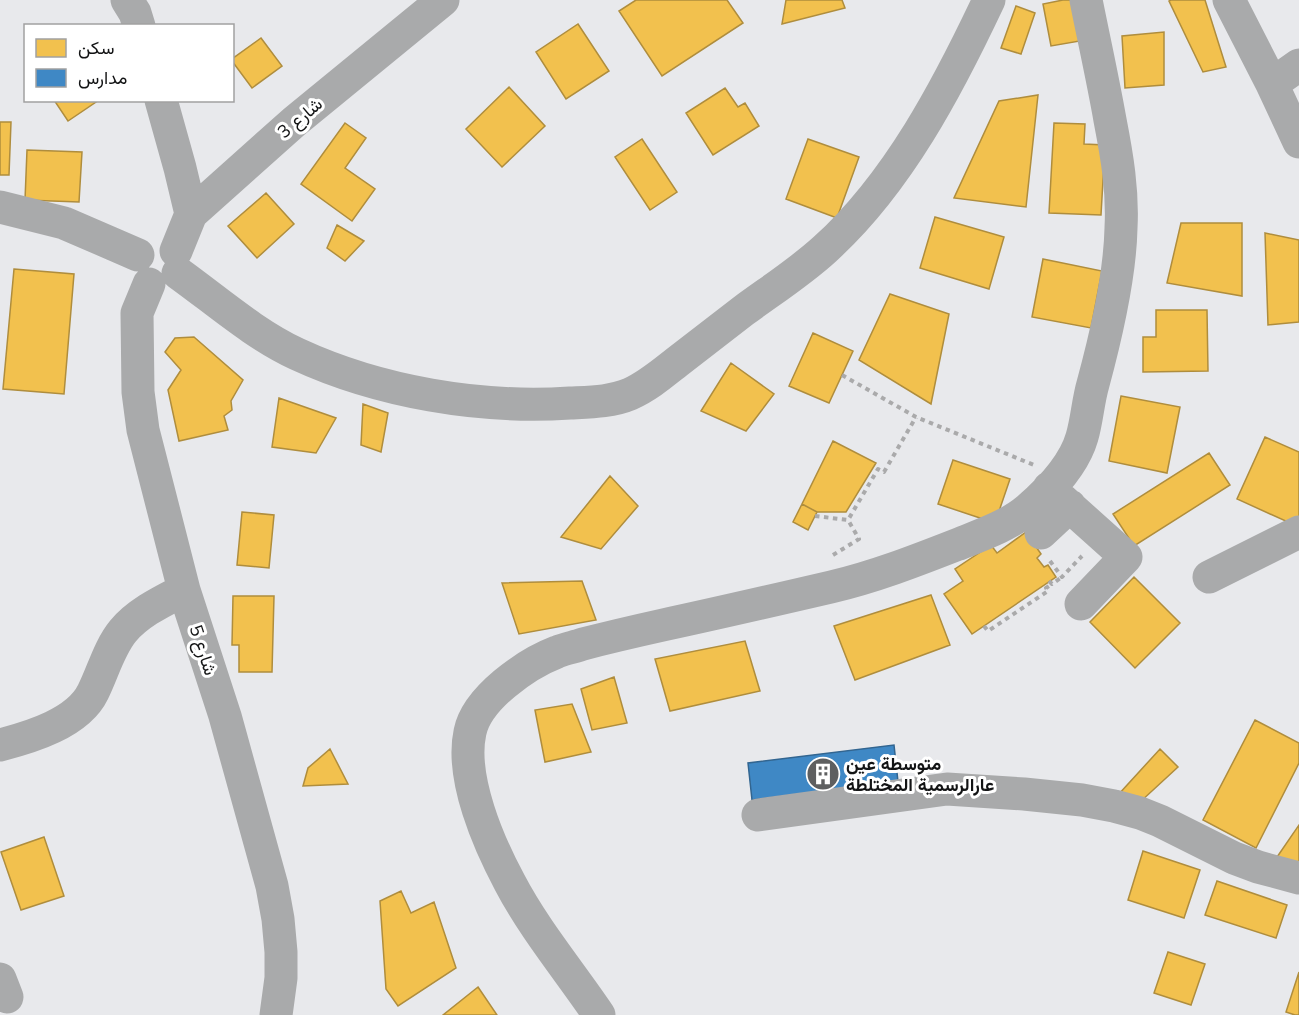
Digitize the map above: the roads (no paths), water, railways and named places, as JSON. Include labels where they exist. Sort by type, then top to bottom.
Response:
[{"type":"street","points":[[128,0],[138,24]]},
{"type":"street","name":"شارع 3","points":[[160,266],[191,214],[294,122],[443,0]]},
{"type":"street","points":[[0,207],[63,223],[160,266],[272,341],[360,379],[445,397],[506,403],[542,405],[607,401],[632,393],[652,381],[802,269],[867,206],[920,129],[957,64],[989,0]]},
{"type":"street","points":[[1041,533],[1082,438],[1091,390],[1106,334],[1117,270],[1121,229],[1121,186],[1102,75],[1086,0]]},
{"type":"street","points":[[1229,0],[1299,142]]},
{"type":"street","points":[[1272,84],[1299,65]]},
{"type":"street","points":[[162,102],[191,214]]},
{"type":"street","name":"شارع 5","points":[[160,266],[137,313],[138,392],[143,430],[184,590],[225,716],[272,886],[281,952],[281,978],[276,1015]]},
{"type":"street","points":[[1060,490],[1126,557],[1082,604]]},
{"type":"street","points":[[599,1015],[524,907],[486,831],[469,767],[468,746],[470,731],[484,704],[514,676],[533,663],[558,652],[637,631],[849,583],[899,567],[997,529],[1060,490]]},
{"type":"street","points":[[1209,577],[1299,532]]},
{"type":"street","points":[[0,745],[28,737],[68,720],[86,704],[122,632],[152,607],[184,590]]},
{"type":"street","points":[[758,816],[947,789],[1082,800],[1140,813],[1234,858],[1299,878]]},
{"type":"place","name":"متوسطة عين عارالرسمية المختلطة","points":[[823,774]]}]
